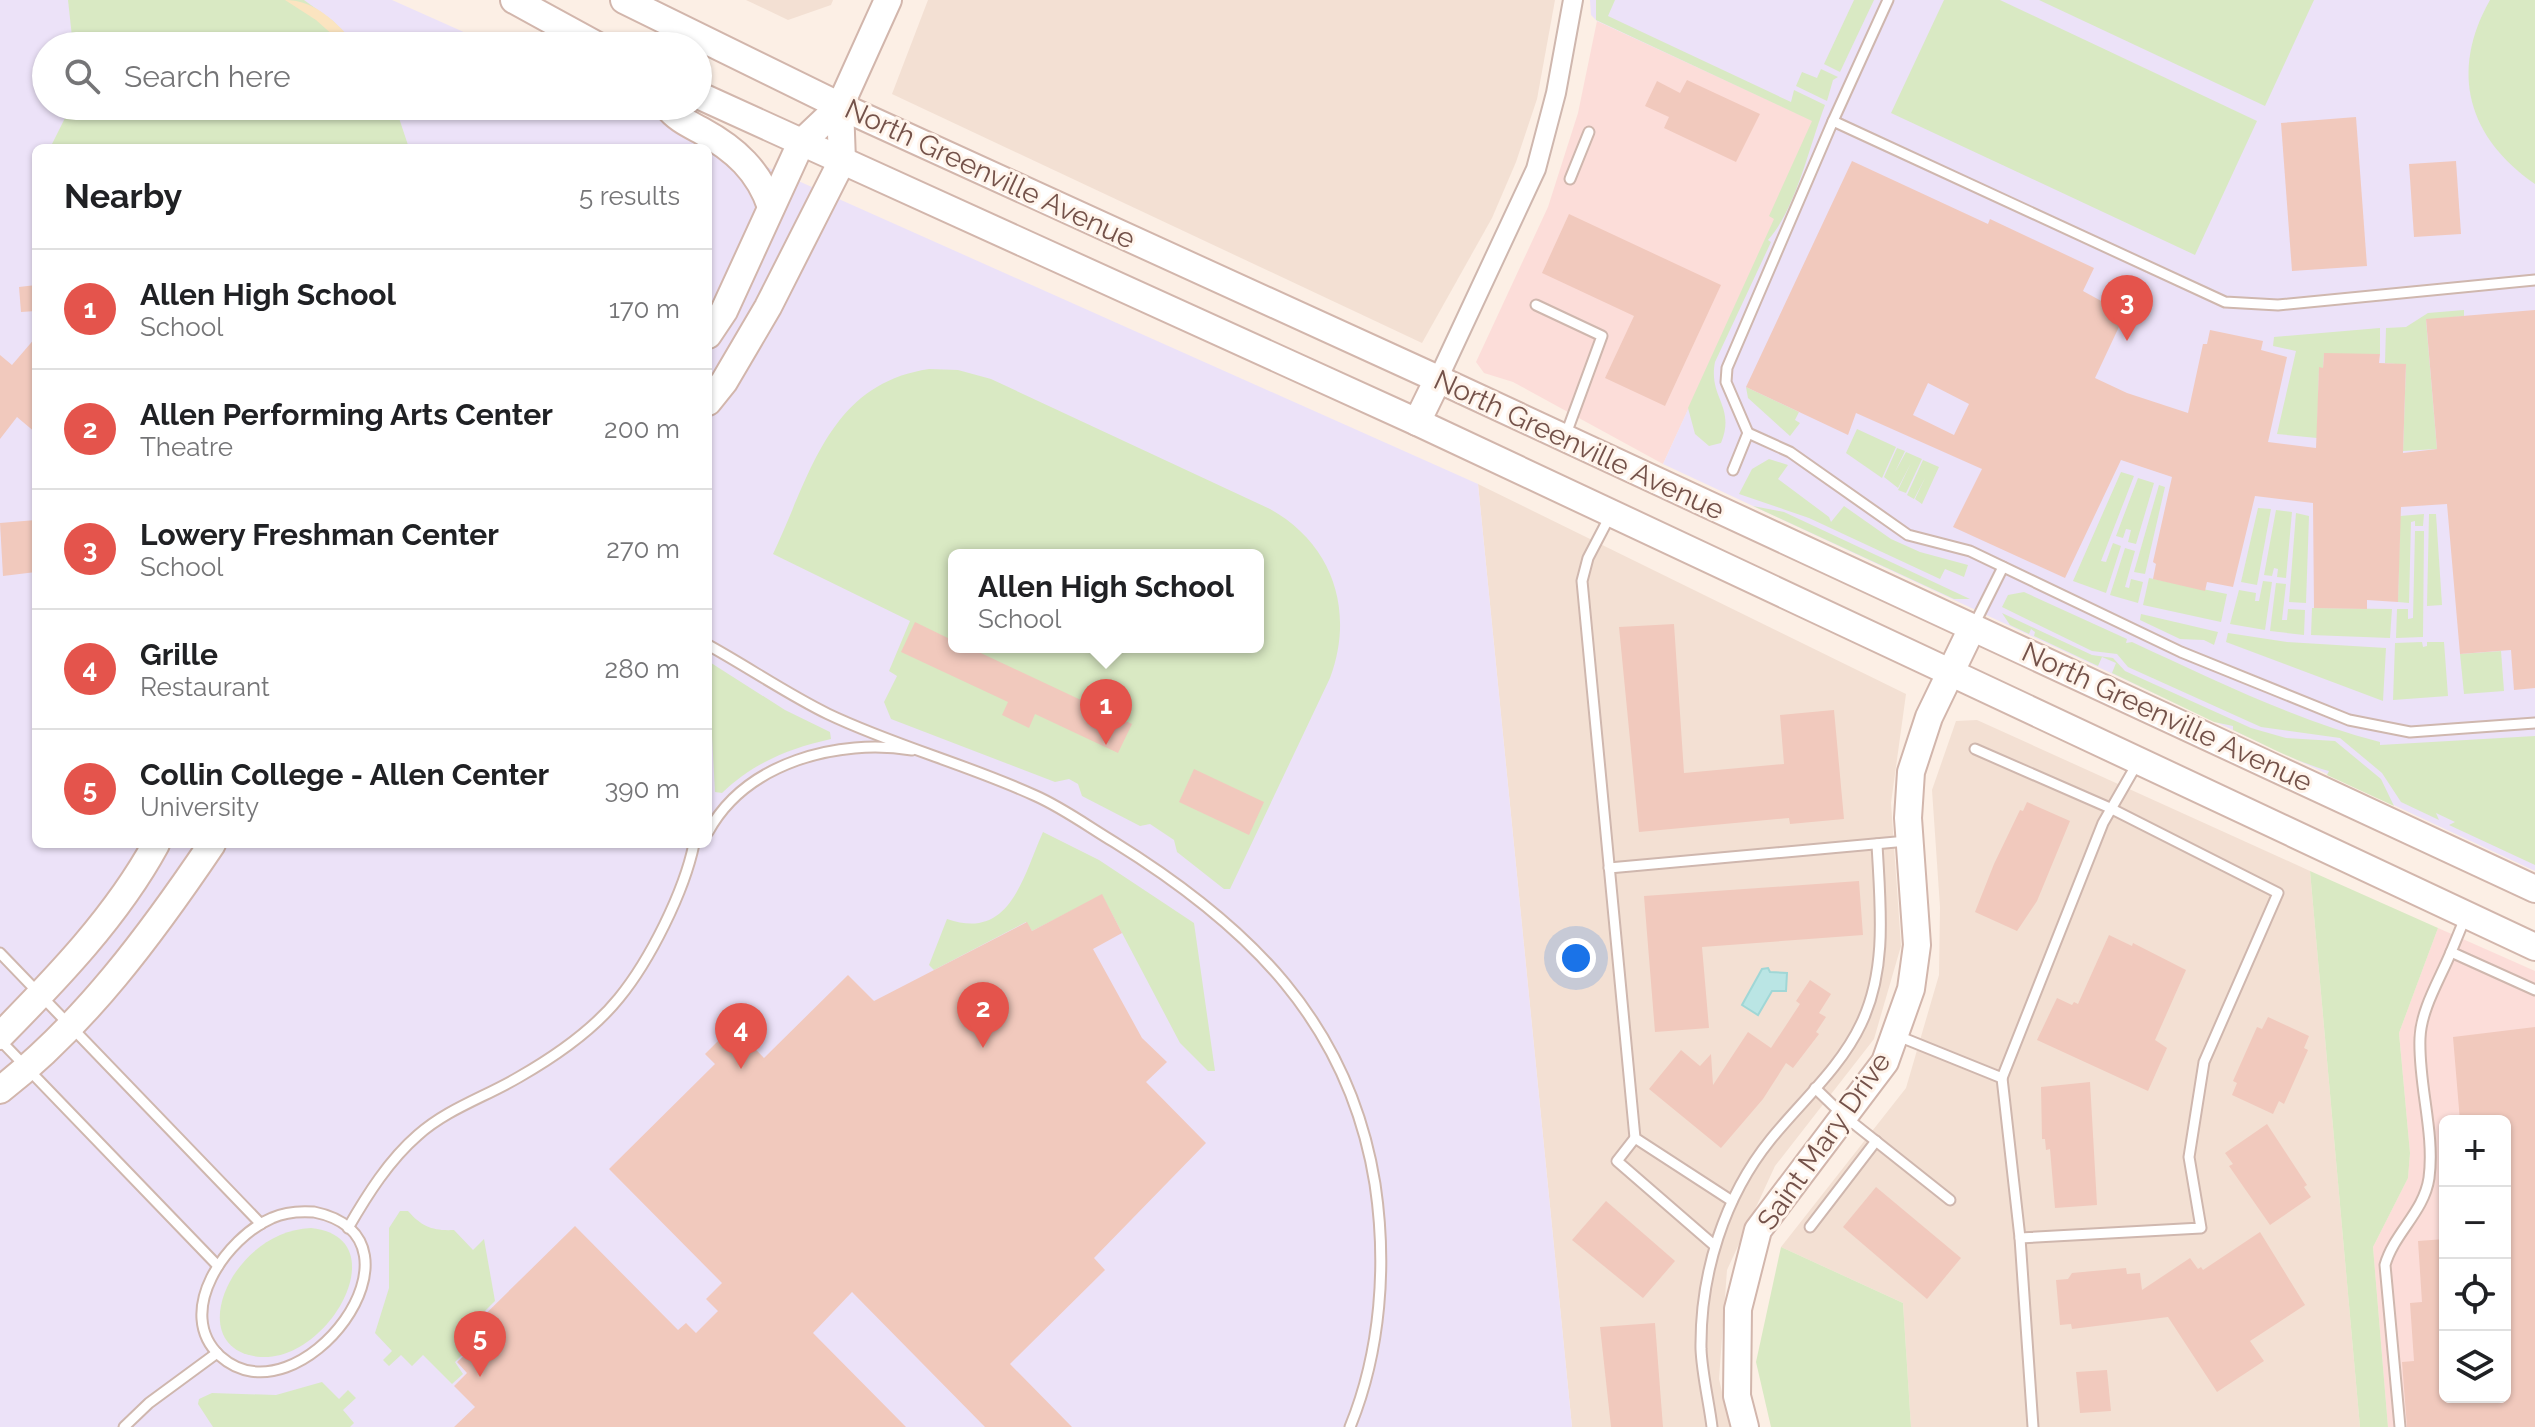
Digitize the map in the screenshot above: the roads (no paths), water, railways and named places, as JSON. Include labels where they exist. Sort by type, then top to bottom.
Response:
[{"type":"main road","points":[[514,0],[572,32]]},
{"type":"main road","name":"North Greenville Avenue","points":[[624,0],[689,32]]},
{"type":"main road","points":[[712,329],[724,311],[801,143],[840,106],[888,0]]},
{"type":"main road","name":"North Greenville Avenue","points":[[712,43],[840,106],[1564,437],[2535,889]]},
{"type":"main road","name":"North Greenville Avenue","points":[[712,102],[1417,422],[2535,947]]},
{"type":"main road","points":[[712,397],[768,307],[842,161],[840,106]]},
{"type":"main road","points":[[682,120],[727,144],[750,166],[771,207]]},
{"type":"main road","points":[[1417,422],[1438,379]]},
{"type":"main road","name":"Saint Mary Drive","points":[[1745,1427],[1737,1396],[1738,1309],[1758,1230],[1885,1062],[1895,1035],[1911,989],[1917,945],[1910,841],[1911,772],[1929,717],[1972,628]]},
{"type":"main road","points":[[0,1038],[136,881],[154,848]]},
{"type":"main road","points":[[0,1090],[70,1024],[165,913],[209,848]]},
{"type":"street","points":[[1438,379],[1536,169],[1556,93],[1573,0]]},
{"type":"lane","points":[[1888,0],[1727,368],[1726,382],[1748,433],[1790,452],[1896,529],[1970,551],[2181,652],[2367,726],[2420,732],[2535,723]]},
{"type":"lane","points":[[1833,121],[2225,302],[2278,305],[2535,280]]},
{"type":"lane","points":[[1570,179],[1589,132]]},
{"type":"lane","points":[[1536,305],[1602,336],[1564,437]]},
{"type":"lane","points":[[1733,470],[1748,433]]},
{"type":"lane","points":[[1611,514],[1588,558],[1582,581],[1635,1138],[1617,1161],[1715,1246]]},
{"type":"lane","points":[[1972,628],[2003,567]]},
{"type":"lane","points":[[712,647],[829,714],[1039,797],[1161,871],[1242,936],[1276,971],[1330,1047],[1367,1133],[1382,1265],[1370,1361],[1350,1427]]},
{"type":"lane","points":[[712,825],[718,814],[764,774],[818,753],[877,744],[938,757]]},
{"type":"lane","points":[[1975,749],[2110,808],[2278,893],[2204,1062],[2189,1157],[2201,1228],[2020,1238]]},
{"type":"lane","points":[[2033,1427],[2020,1238],[2002,1078],[2110,808],[2140,759]]},
{"type":"lane","points":[[1609,868],[1910,841]]},
{"type":"lane","points":[[1712,1427],[1701,1348],[1715,1246],[1732,1201],[1769,1141],[1815,1088],[1861,1024],[1880,962],[1877,844]]},
{"type":"lane","points":[[689,866],[693,848]]},
{"type":"lane","points":[[348,1228],[388,1168],[418,1135],[450,1112],[550,1057],[619,998],[658,936],[699,848]]},
{"type":"lane","points":[[2400,1427],[2385,1265],[2390,1249],[2418,1207],[2429,1179],[2420,1039],[2425,1015],[2466,915]]},
{"type":"lane","points":[[2451,952],[2535,990]]},
{"type":"lane","points":[[0,953],[261,1224]]},
{"type":"lane","points":[[1895,1035],[2002,1078]]},
{"type":"lane","points":[[0,1038],[218,1266]]},
{"type":"lane","points":[[1815,1088],[1843,1115],[1950,1200]]},
{"type":"lane","points":[[1635,1138],[1732,1201]]},
{"type":"lane","points":[[1810,1227],[1876,1141]]},
{"type":"lane","points":[[314,1212],[327,1214],[348,1228],[361,1247],[363,1284],[353,1311],[329,1342],[286,1367],[266,1370],[233,1365],[217,1353],[206,1335],[203,1313],[205,1292],[218,1266],[261,1224],[286,1213],[314,1212]]},
{"type":"lane","points":[[124,1427],[149,1403],[217,1353]]},
{"type":"water","points":[[1768,968],[1770,972],[1787,973],[1786,991],[1772,991],[1758,1015],[1742,1005],[1762,969]]},
{"type":"place","name":"Lowery Freshman Center","points":[[2127,341]]},
{"type":"place","name":"Allen High School","points":[[1106,745]]},
{"type":"place","name":"Allen Performing Arts Center","points":[[983,1048]]},
{"type":"place","name":"Grille","points":[[741,1069]]},
{"type":"place","name":"Collin College - Allen Center","points":[[480,1377]]}]
